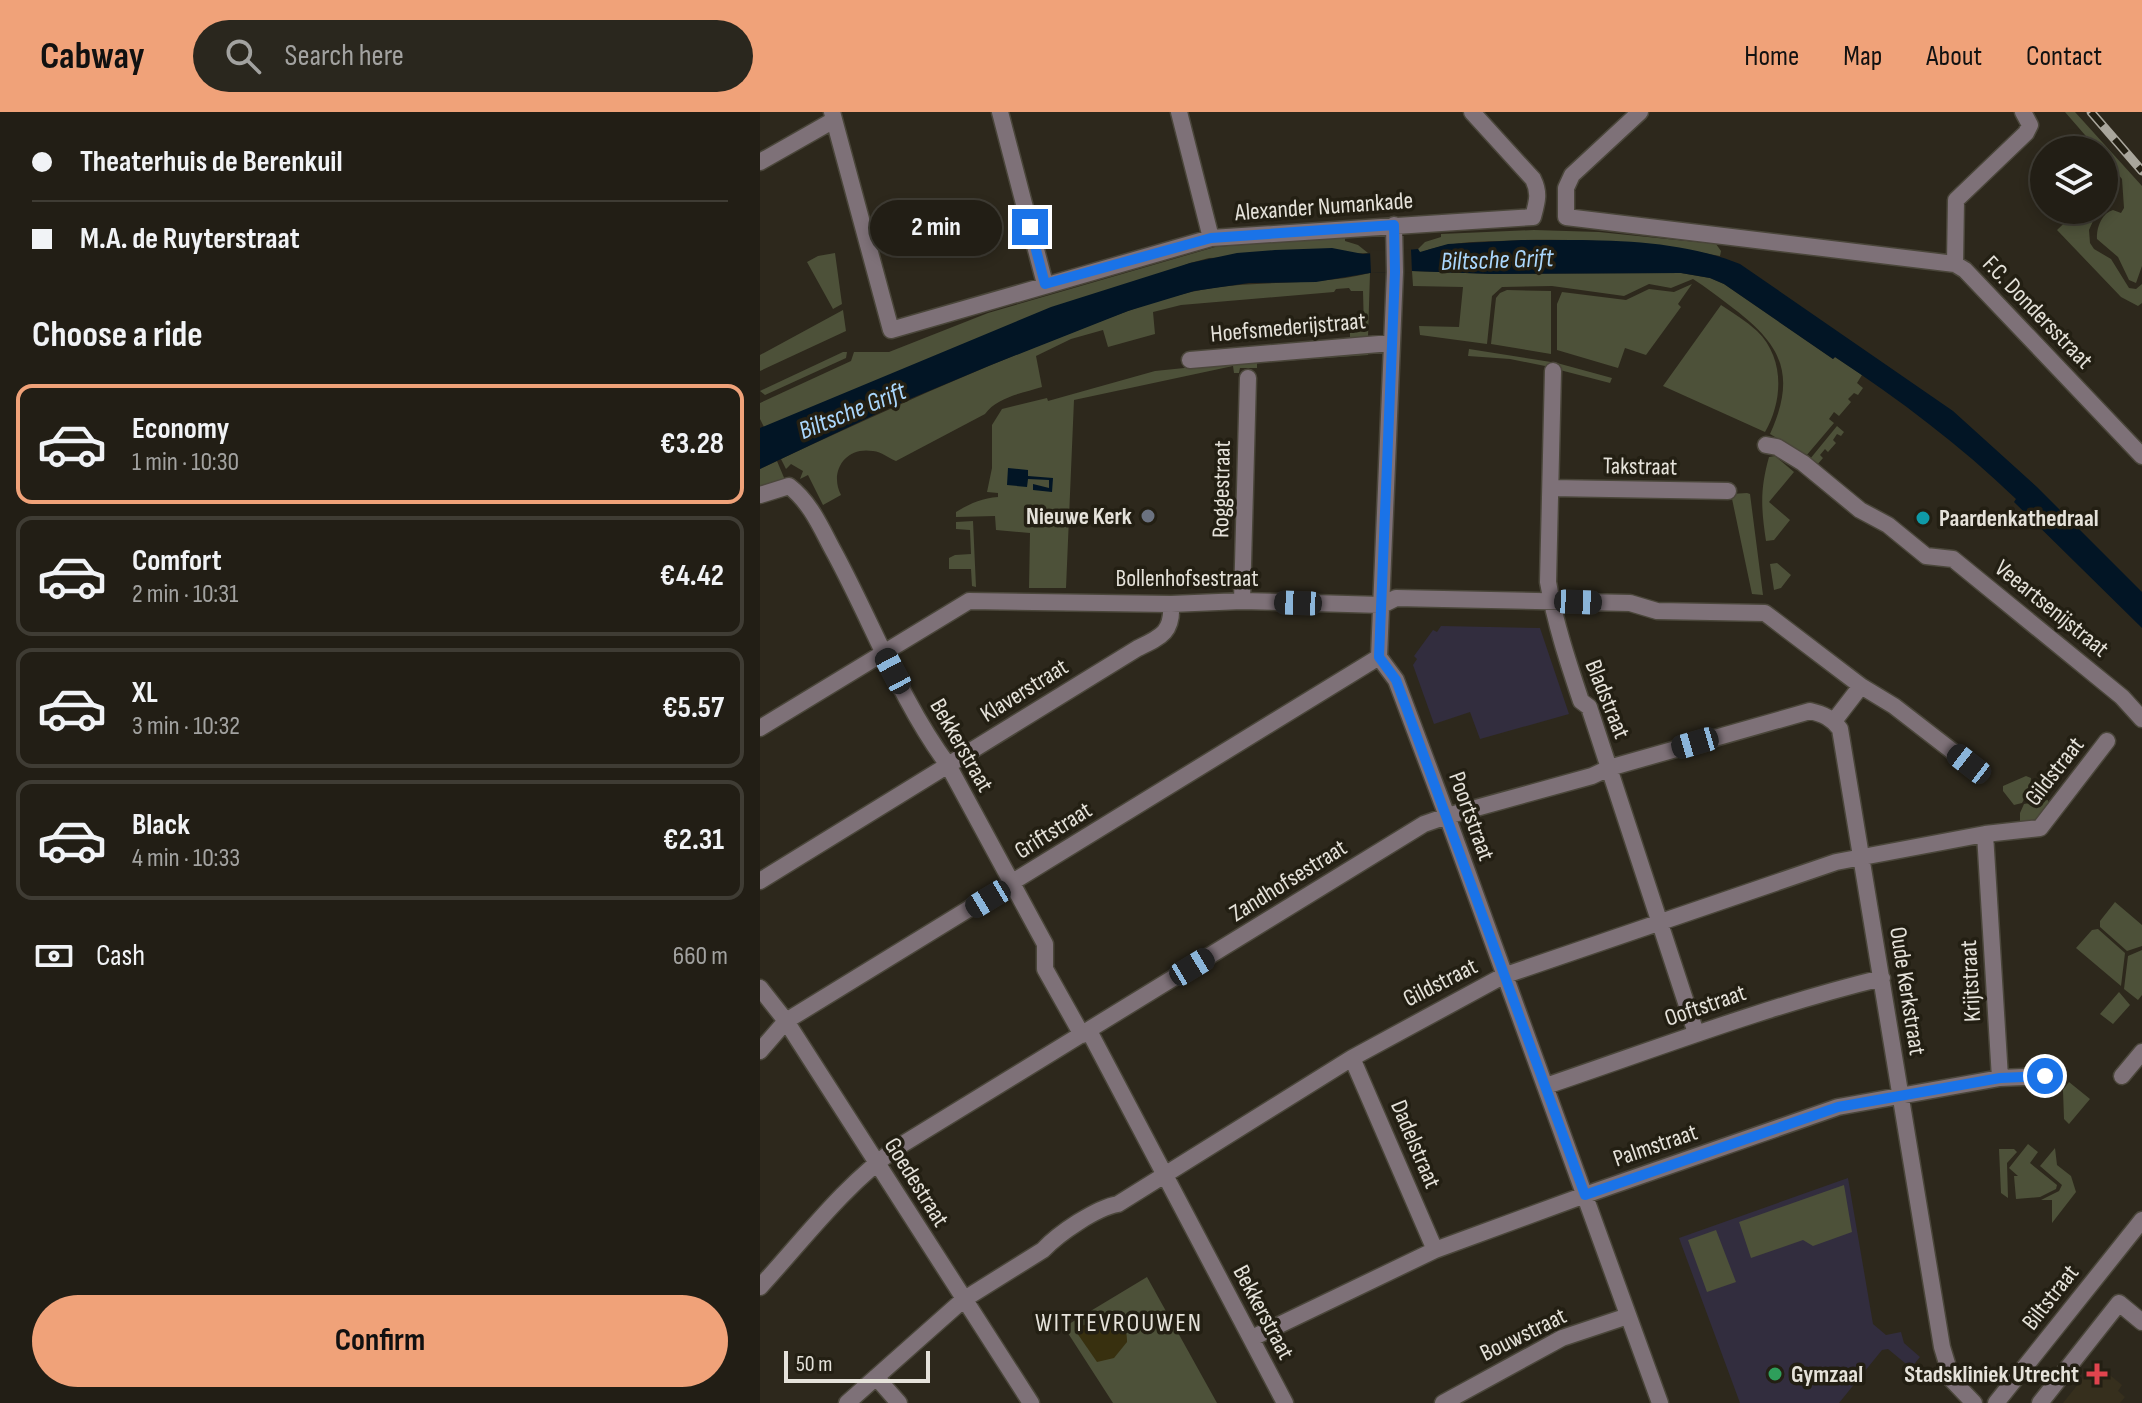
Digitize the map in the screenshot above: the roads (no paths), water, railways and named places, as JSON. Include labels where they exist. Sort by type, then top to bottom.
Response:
[{"type":"street","points":[[1000,112],[1045,284]]},
{"type":"street","points":[[1179,112],[1211,238]]},
{"type":"street","name":"Alexander Numankade","points":[[833,116],[891,330],[1211,238],[1533,217],[1538,201],[1538,189],[1533,179],[1472,112]]},
{"type":"street","points":[[1640,112],[1572,175],[1566,188],[1566,217],[1955,264]]},
{"type":"street","name":"F.C. Dondersstraat","points":[[2025,114],[2030,125],[2026,133],[1956,200],[1955,264],[1965,270],[2142,456]]},
{"type":"street","points":[[760,162],[833,116]]},
{"type":"street","points":[[1379,657],[1395,272],[1394,225]]},
{"type":"street","name":"Hoefsmederijstraat","points":[[1190,360],[1391,343]]},
{"type":"street","name":"Bladstraat","points":[[1553,371],[1548,582],[1552,601],[1571,672],[1581,701],[1589,707],[1696,1033]]},
{"type":"street","name":"Roggestraat","points":[[1242,601],[1248,378]]},
{"type":"street","name":"Veeartsenijstraat","points":[[1766,445],[1777,447],[1803,463],[1860,510],[1888,525],[1926,556],[1953,559],[2122,697],[2142,719]]},
{"type":"street","name":"Bekkerstraat","points":[[760,495],[789,486],[804,497],[932,744],[948,765],[1045,944],[1045,969],[1085,1033],[1164,1175],[1285,1403]]},
{"type":"street","name":"Takstraat","points":[[1551,488],[1728,491]]},
{"type":"street","name":"Bollenhofsestraat","points":[[760,728],[969,601],[1171,604],[1242,601],[1382,605],[1396,598],[1630,603],[1657,611],[1765,613],[1969,764]]},
{"type":"street","name":"Klaverstraat","points":[[760,881],[1138,648],[1161,637],[1172,620],[1171,604]]},
{"type":"street","name":"Poortstraat","points":[[1379,657],[1396,680],[1660,1403]]},
{"type":"street","name":"Griftstraat","points":[[760,1051],[786,1021],[1379,657]]},
{"type":"street","points":[[1834,721],[1861,686]]},
{"type":"street","name":"Zandhofsestraat","points":[[760,1287],[877,1162],[1424,824],[1810,711],[1834,721]]},
{"type":"street","name":"Oude Kerkstraat","points":[[1834,721],[1840,729],[1862,856],[1942,1347],[1952,1380],[1974,1403]]},
{"type":"street","name":"Gildstraat","points":[[847,1403],[963,1300],[1106,1206],[1118,1204],[1352,1058],[1503,976],[1836,862],[1985,834],[2040,828],[2107,741]]},
{"type":"street","name":"Krijtstraat","points":[[1985,834],[2000,1078]]},
{"type":"street","name":"Ooftstraat","points":[[1546,1086],[1811,996],[1882,978]]},
{"type":"street","name":"Goedestraat","points":[[760,988],[786,1021],[1031,1403]]},
{"type":"street","points":[[2122,1076],[2142,1052]]},
{"type":"street","name":"Dadelstraat","points":[[1352,1058],[1435,1250]]},
{"type":"street","points":[[2000,1078],[2045,1076]]},
{"type":"street","name":"Palmstraat","points":[[1252,1338],[1435,1250],[1838,1107],[2000,1078]]},
{"type":"street","name":"Biltstraat","points":[[1996,1403],[2142,1220]]},
{"type":"street","points":[[2040,1403],[2119,1303],[2142,1322]]},
{"type":"street","name":"Bouwstraat","points":[[1443,1403],[1562,1338],[1628,1316]]},
{"type":"street","points":[[876,1377],[899,1403]]},
{"type":"water","name":"Biltsche Grift","points":[[1605,240],[1661,245],[1714,255],[1740,264],[1953,411],[2037,487],[2142,592],[2142,628],[2014,502],[2016,499],[1929,424],[1859,373],[1835,357],[1833,359],[1724,284],[1681,273],[1492,274],[1412,271],[1370,273],[1316,282],[1249,283],[1194,291],[1128,311],[991,365],[893,406],[760,469],[760,428],[1051,307],[1190,263],[1237,253],[1275,250],[1332,248],[1363,254],[1418,249],[1420,252],[1448,244]]},
{"type":"water","points":[[1008,468],[1028,470],[1028,476],[1053,478],[1052,492],[1033,490],[1033,484],[1049,488],[1049,480],[1028,479],[1027,487],[1007,485]]},
{"type":"railway","points":[[2091,112],[2142,171]]},
{"type":"place","name":"Nieuwe Kerk","points":[[1148,516]]},
{"type":"place","name":"Paardenkathedraal","points":[[1923,518]]},
{"type":"place","name":"Gymzaal","points":[[1775,1374]]},
{"type":"place","name":"Stadskliniek Utrecht","points":[[2097,1374]]},
{"type":"district","name":"WITTEVROUWEN","points":[[1119,1322]]}]
